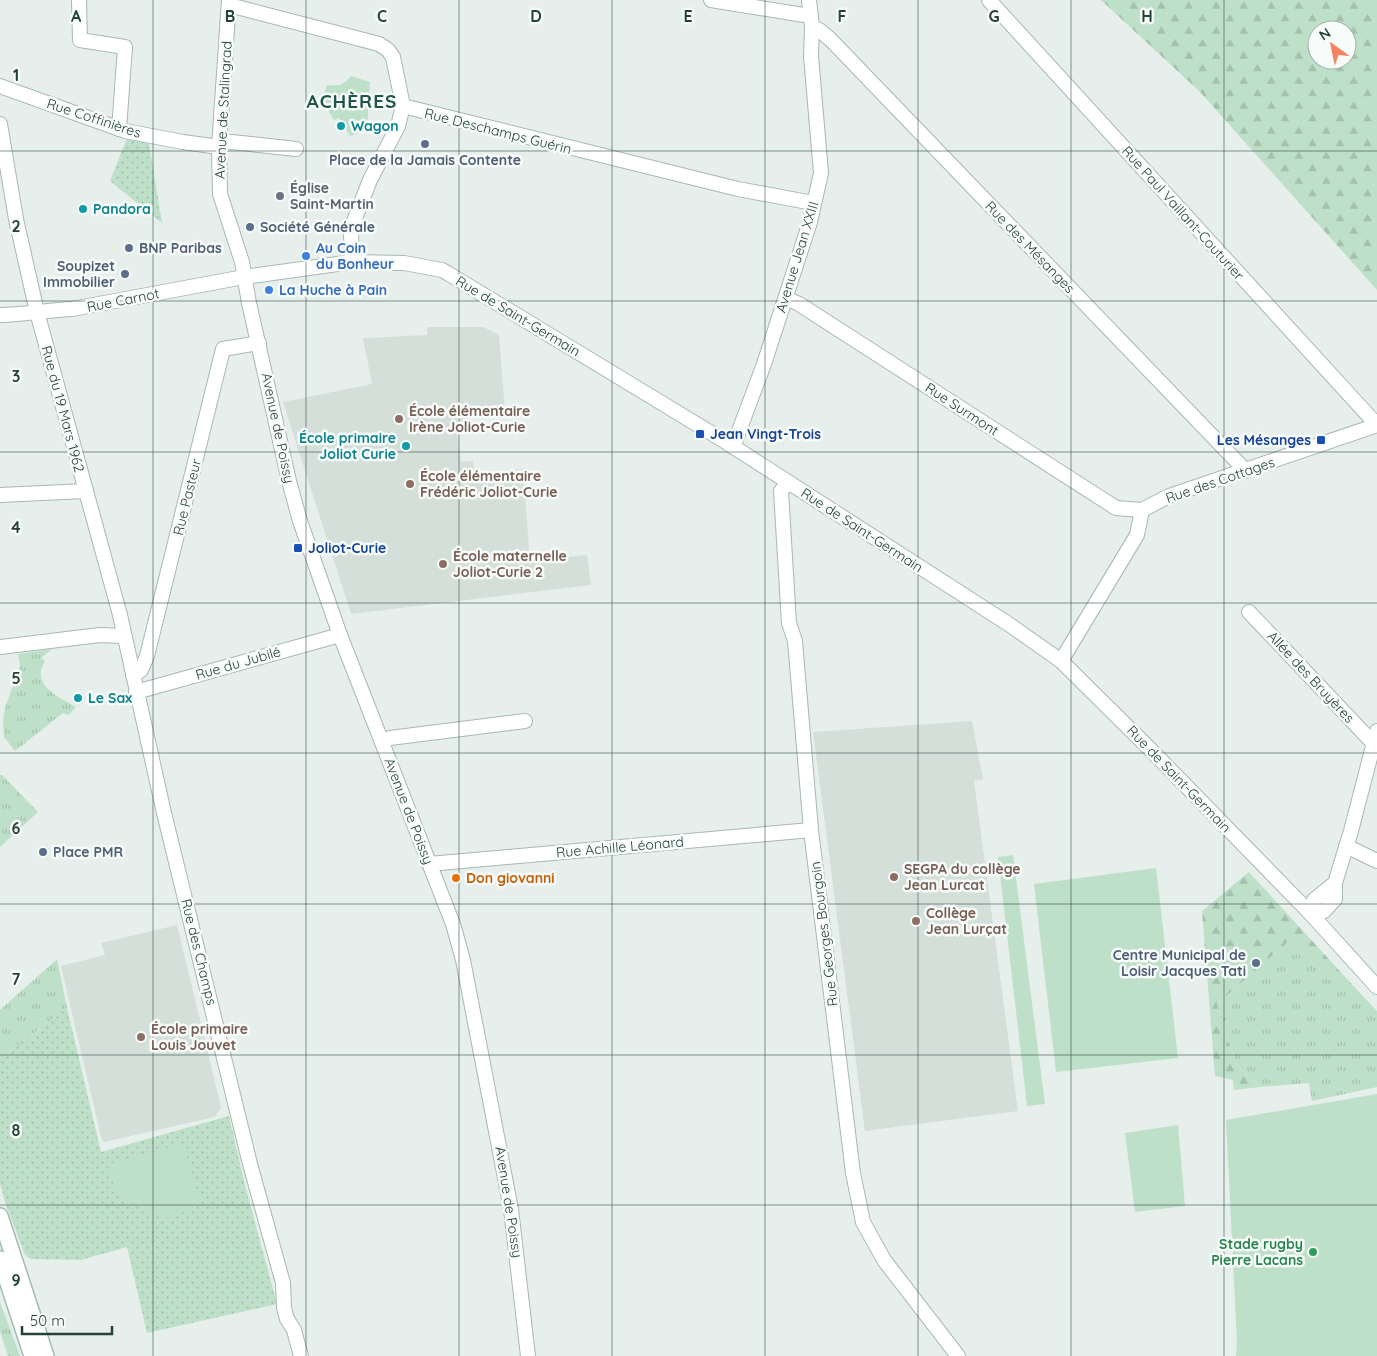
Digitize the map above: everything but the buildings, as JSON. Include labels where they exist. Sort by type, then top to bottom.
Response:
[{"type":"street","points":[[79,0],[80,40],[125,48],[119,129]]},
{"type":"street","points":[[711,0],[811,21]]},
{"type":"street","name":"Avenue Jean XXIII","points":[[733,447],[786,298],[810,222],[821,173],[811,56],[809,0]]},
{"type":"street","name":"Rue Paul Vaillant-Couturier","points":[[990,0],[1377,425]]},
{"type":"street","points":[[229,3],[379,44],[388,50],[393,57],[403,106],[398,126],[370,180],[354,221],[351,234],[352,262]]},
{"type":"street","name":"Avenue de Stalingrad","points":[[229,3],[219,145],[220,194],[242,262],[244,277]]},
{"type":"street","name":"Rue des Mésanges","points":[[811,21],[1246,471]]},
{"type":"street","name":"Rue Coffinières","points":[[0,86],[119,129],[183,142],[219,145],[232,142],[296,149]]},
{"type":"street","name":"Rue Deschamps Guérin","points":[[403,106],[738,189],[813,203]]},
{"type":"street","name":"Rue du 19 Mars 1962","points":[[0,124],[16,219],[37,312],[120,614],[136,692]]},
{"type":"street","name":"Rue de Saint-Germain","points":[[244,277],[352,262],[404,263],[442,270],[733,447],[1002,620],[1061,661],[1145,743],[1310,913],[1377,988]]},
{"type":"street","name":"Rue Carnot","points":[[0,315],[47,310],[72,310],[244,277]]},
{"type":"street","name":"Avenue de Poissy","points":[[244,277],[289,481],[298,513],[340,635],[453,924],[468,976],[511,1209],[528,1356]]},
{"type":"street","name":"Rue Surmont","points":[[786,298],[799,304],[1116,508],[1142,510]]},
{"type":"street","name":"Rue Pasteur","points":[[132,675],[141,670],[147,656],[223,350],[259,343]]},
{"type":"street","name":"Rue des Cottages","points":[[1142,510],[1169,496],[1377,425]]},
{"type":"street","name":"Rue Georges Bourgoin","points":[[788,483],[781,491],[789,623],[795,641],[811,830],[853,1173],[863,1222],[884,1260],[958,1356]]},
{"type":"street","points":[[0,495],[86,492]]},
{"type":"street","points":[[1061,661],[1137,535],[1142,510]]},
{"type":"street","name":"Allée des Bruyères","points":[[1249,612],[1375,737]]},
{"type":"street","points":[[0,647],[100,635],[124,636]]},
{"type":"street","name":"Rue du Jubilé","points":[[136,692],[340,635]]},
{"type":"street","name":"Rue des Champs","points":[[136,692],[250,1164],[283,1283],[284,1308],[294,1330],[301,1356]]},
{"type":"street","points":[[382,741],[390,738],[525,721]]},
{"type":"street","points":[[1310,913],[1314,900],[1335,883],[1375,737]]},
{"type":"street","name":"Rue Achille Léonard","points":[[430,864],[811,830]]},
{"type":"street","points":[[1346,846],[1377,861]]},
{"type":"street","points":[[0,1216],[46,1356]]},
{"type":"street","points":[[0,1259],[32,1356]]},
{"type":"shaded area","points":[[427,327],[483,327],[499,335],[505,411],[467,416],[468,425],[456,426],[461,462],[473,461],[475,476],[523,469],[530,561],[587,555],[591,585],[351,614],[283,402],[372,384],[363,338],[427,335]]},
{"type":"shaded area","name":"Collège Jean Lurçat","points":[[972,721],[983,779],[974,781],[1018,1111],[865,1131],[813,732]]},
{"type":"shaded area","name":"École primaire Louis Jouvet","points":[[177,925],[221,1107],[215,1117],[104,1142],[101,1137],[61,966],[105,955],[101,943]]},
{"type":"green space","points":[[1101,0],[1377,0],[1377,290],[1200,92]]},
{"type":"green space","points":[[351,76],[370,82],[367,130],[350,136],[339,118],[334,120],[322,101],[327,85],[340,85]]},
{"type":"green space","points":[[127,138],[137,138],[149,143],[162,223],[110,181]]},
{"type":"green space","points":[[52,649],[41,658],[45,661],[41,669],[41,677],[49,689],[76,707],[69,715],[63,713],[15,751],[4,737],[3,722],[5,708],[20,666],[18,654]]},
{"type":"green space","points":[[0,775],[38,812],[0,847]]},
{"type":"green space","points":[[1013,855],[1045,1104],[1027,1106],[998,857]]},
{"type":"green space","points":[[1156,868],[1178,1058],[1056,1072],[1034,884]]},
{"type":"green space","points":[[1249,872],[1359,992],[1317,967],[1290,940],[1217,1004],[1236,1064],[1260,1087],[1234,1090],[1233,1080],[1215,1076],[1202,911]]},
{"type":"green space","points":[[1290,940],[1317,967],[1359,992],[1377,1011],[1377,1087],[1312,1101],[1309,1083],[1260,1087],[1236,1064],[1217,1004]]},
{"type":"green space","points":[[57,959],[67,1008],[0,1059],[0,1010]]},
{"type":"green space","points":[[67,1008],[101,1152],[229,1116],[245,1185],[277,1304],[147,1333],[127,1247],[81,1260],[31,1259],[25,1255],[0,1184],[0,1059]]},
{"type":"green space","name":"Stade rugby Pierre Lacans","points":[[1377,1094],[1377,1356],[1236,1356],[1237,1342],[1226,1120]]},
{"type":"green space","points":[[1178,1125],[1185,1206],[1135,1212],[1125,1133]]},
{"type":"green space","points":[[183,1144],[201,1205],[165,1219],[116,1195],[108,1164]]},
{"type":"green space","points":[[0,1302],[20,1356],[8,1356],[0,1331]]},
{"type":"place","name":"Wagon","points":[[341,126]]},
{"type":"place","name":"Place de la Jamais Contente","points":[[425,144]]},
{"type":"place","name":"Église Saint-Martin","points":[[280,196]]},
{"type":"place","name":"Pandora","points":[[83,209]]},
{"type":"place","name":"Société Générale","points":[[250,227]]},
{"type":"place","name":"BNP Paribas","points":[[129,248]]},
{"type":"place","name":"Au Coin du Bonheur","points":[[306,256]]},
{"type":"place","name":"Soupizet Immobilier","points":[[125,274]]},
{"type":"place","name":"La Huche à Pain","points":[[269,290]]},
{"type":"place","name":"École élémentaire Irène Joliot-Curie","points":[[399,419]]},
{"type":"place","name":"Jean Vingt-Trois","points":[[700,434]]},
{"type":"place","name":"Les Mésanges","points":[[1321,440]]},
{"type":"place","name":"École primaire Joliot Curie","points":[[406,446]]},
{"type":"place","name":"École élémentaire Frédéric Joliot-Curie","points":[[410,484]]},
{"type":"place","name":"Joliot-Curie","points":[[298,548]]},
{"type":"place","name":"École maternelle Joliot-Curie 2","points":[[443,564]]},
{"type":"place","name":"Le Sax","points":[[78,698]]},
{"type":"place","name":"Place PMR","points":[[43,852]]},
{"type":"place","name":"SEGPA du collège Jean Lurcat","points":[[894,877]]},
{"type":"place","name":"Don giovanni","points":[[456,878]]},
{"type":"place","name":"Collège Jean Lurçat","points":[[916,921]]},
{"type":"place","name":"Centre Municipal de Loisir Jacques Tati","points":[[1256,963]]},
{"type":"place","name":"École primaire Louis Jouvet","points":[[141,1037]]},
{"type":"place","name":"Stade rugby Pierre Lacans","points":[[1313,1252]]},
{"type":"district","name":"ACHÈRES","points":[[352,101]]}]
